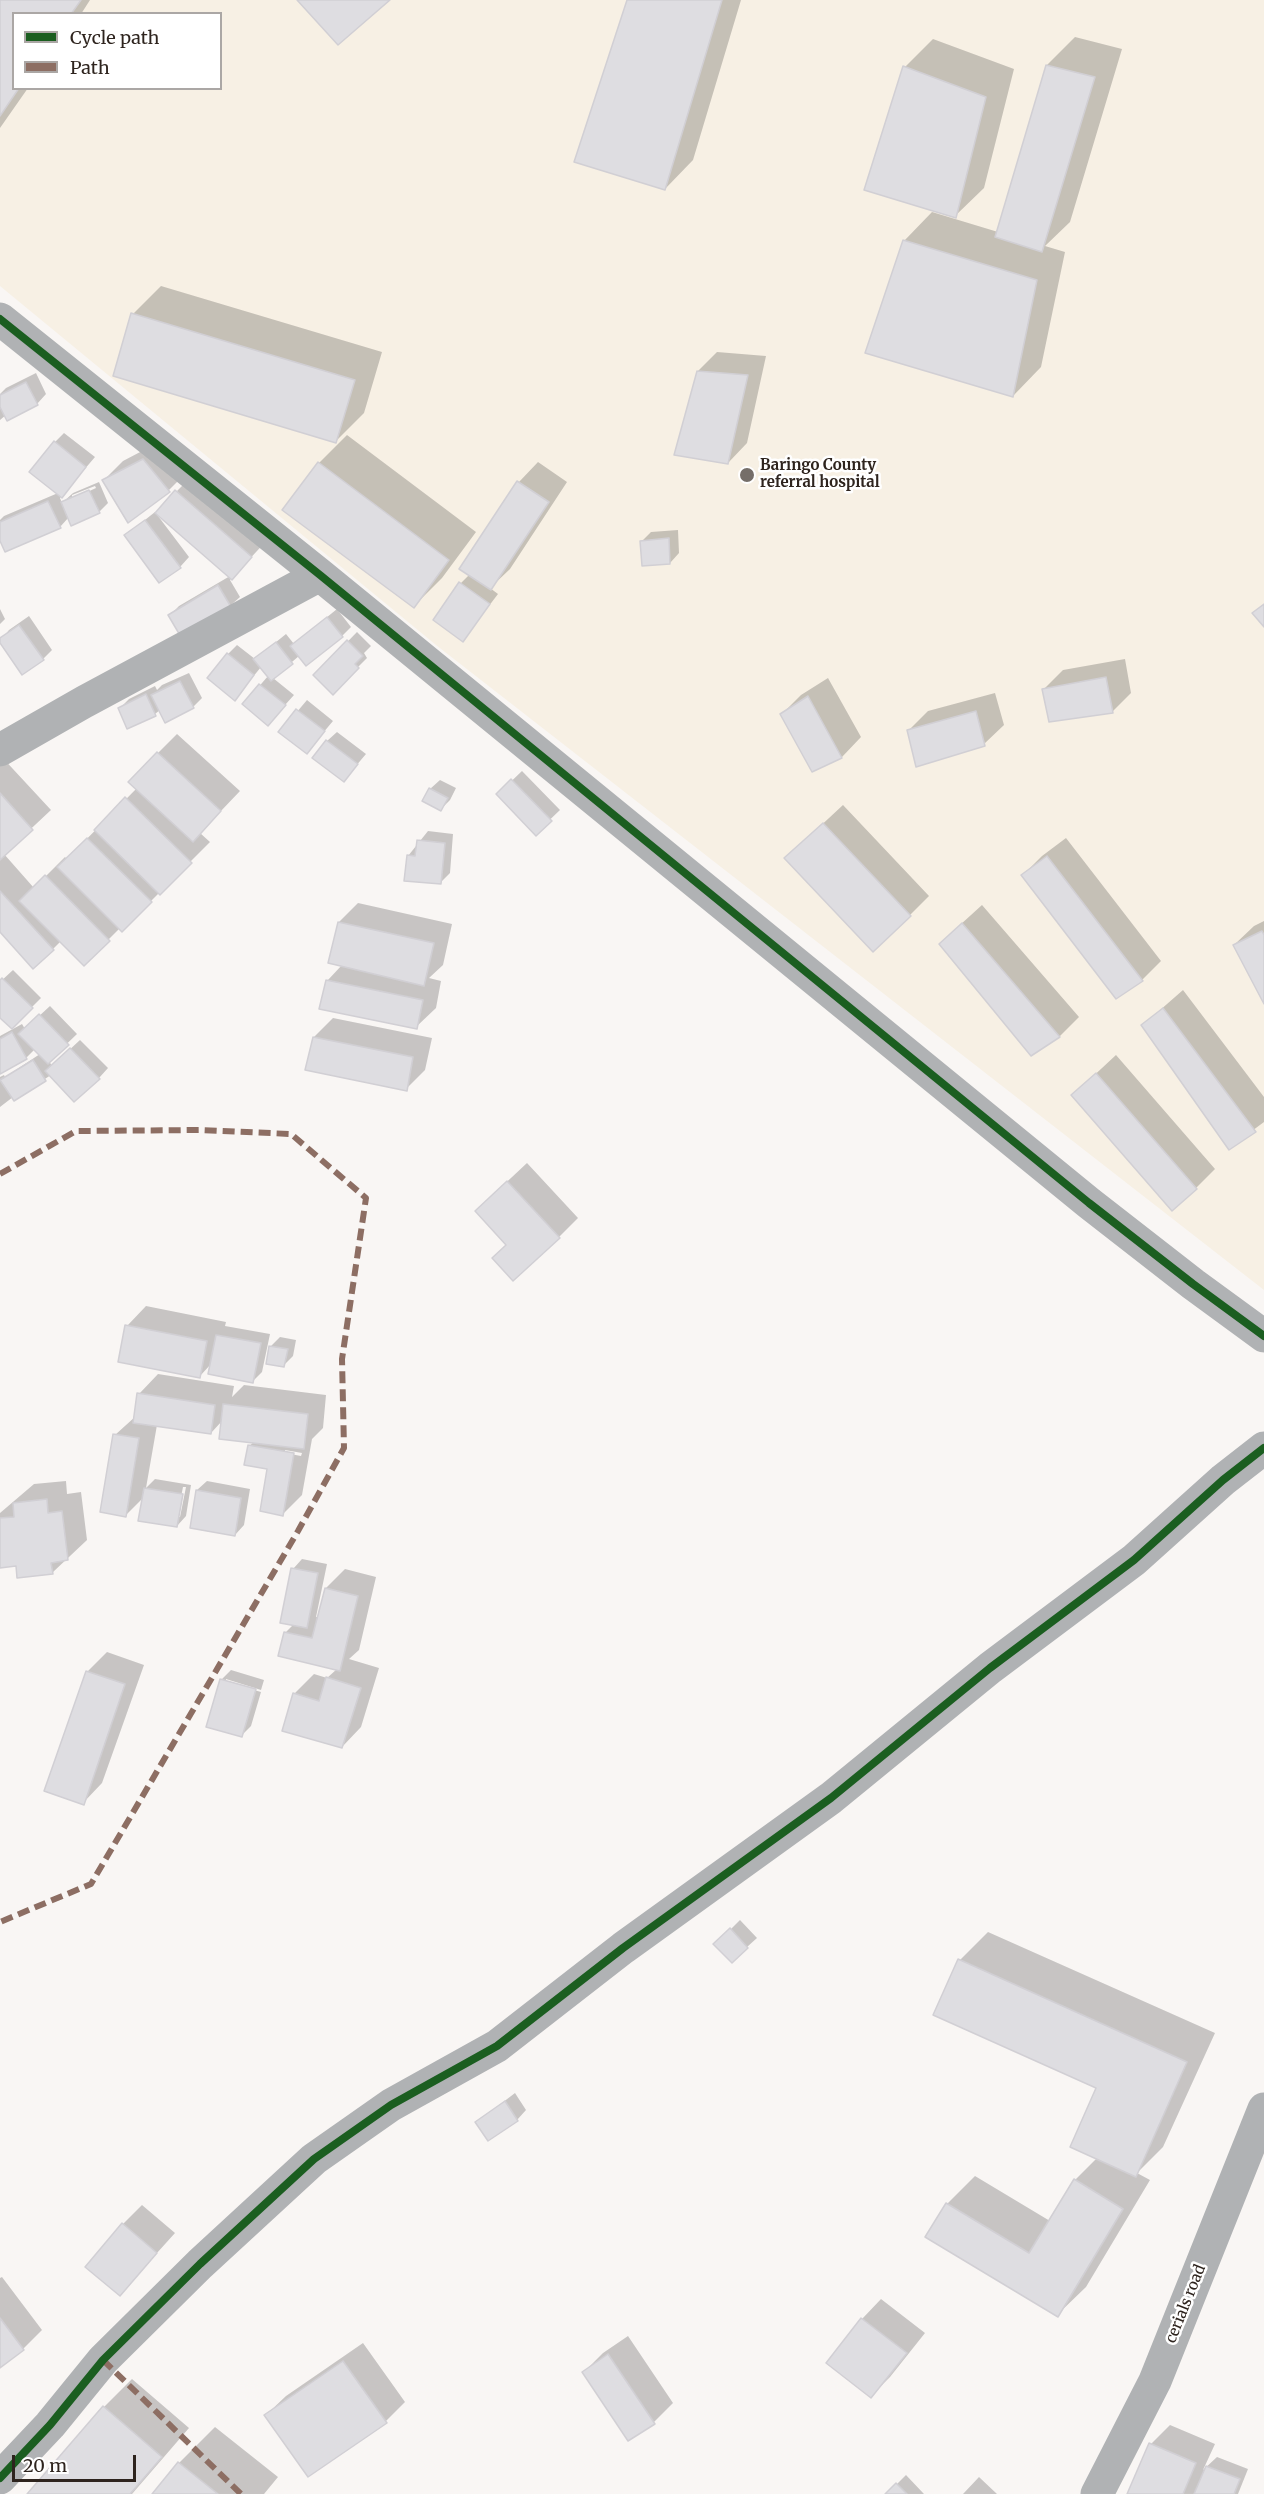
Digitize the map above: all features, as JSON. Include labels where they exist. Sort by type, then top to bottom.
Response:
[{"type":"street","points":[[0,319],[321,575],[1089,1203],[1264,1336]]},
{"type":"street","points":[[0,750],[84,702],[321,575]]},
{"type":"street","points":[[0,2478],[50,2425],[103,2360],[200,2264],[314,2159],[391,2105],[497,2046],[623,1948],[831,1798],[990,1668],[1134,1560],[1223,1480],[1264,1448]]},
{"type":"street","name":"cerials road","points":[[1097,2494],[1155,2381],[1264,2109]]},
{"type":"shaded area","name":"Baringo County referral hospital","points":[[0,0],[1264,0],[1264,1290],[436,645],[0,286]]},
{"type":"building","points":[[0,0],[81,0],[72,12],[12,12],[12,90],[18,90],[0,116]]},
{"type":"building","points":[[297,0],[390,0],[338,45]]},
{"type":"building","points":[[627,0],[722,0],[665,190],[574,162]]},
{"type":"building","points":[[1046,65],[1095,77],[1042,252],[995,237]]},
{"type":"building","points":[[903,66],[986,97],[956,218],[864,190]]},
{"type":"building","points":[[903,240],[1037,280],[1013,397],[865,353]]},
{"type":"building","points":[[131,313],[355,380],[336,443],[113,376]]},
{"type":"building","points":[[697,371],[748,375],[728,464],[674,455]]},
{"type":"building","points":[[26,382],[38,405],[7,421],[0,407],[0,395]]},
{"type":"building","points":[[54,441],[86,467],[62,498],[29,472]]},
{"type":"building","points":[[143,459],[170,492],[128,523],[102,480]]},
{"type":"building","points":[[318,462],[449,560],[414,608],[282,510]]},
{"type":"building","points":[[517,481],[549,502],[491,590],[459,569]]},
{"type":"building","points":[[89,490],[100,513],[71,526],[61,502]]},
{"type":"building","points":[[175,490],[252,557],[232,580],[155,513]]},
{"type":"building","points":[[48,501],[61,528],[5,552],[0,541],[0,522]]},
{"type":"building","points":[[145,520],[181,568],[159,583],[124,535]]},
{"type":"building","points":[[669,538],[670,564],[642,566],[640,541]]},
{"type":"building","points":[[459,582],[490,604],[463,642],[433,620]]},
{"type":"building","points":[[218,585],[231,607],[181,637],[168,615]]},
{"type":"building","points":[[1264,604],[1264,627],[1252,613]]},
{"type":"building","points":[[327,617],[343,637],[306,666],[290,646]]},
{"type":"building","points":[[19,625],[44,660],[22,675],[0,643],[0,638]]},
{"type":"building","points":[[347,640],[363,656],[355,664],[359,668],[333,695],[313,675]]},
{"type":"building","points":[[276,642],[293,664],[271,681],[253,659]]},
{"type":"building","points":[[227,653],[254,675],[235,701],[207,678]]},
{"type":"building","points":[[1106,677],[1113,713],[1049,722],[1042,689]]},
{"type":"building","points":[[180,681],[194,708],[165,723],[151,695]]},
{"type":"building","points":[[259,684],[286,705],[268,726],[242,704]]},
{"type":"building","points":[[146,694],[156,716],[127,729],[118,708]]},
{"type":"building","points":[[808,696],[842,758],[812,772],[780,714]]},
{"type":"building","points":[[296,709],[325,731],[307,754],[278,732]]},
{"type":"building","points":[[976,711],[985,746],[916,767],[907,730]]},
{"type":"building","points":[[326,740],[358,764],[344,782],[312,758]]},
{"type":"building","points":[[157,752],[221,811],[193,842],[128,782]]},
{"type":"building","points":[[511,779],[552,821],[536,836],[496,794]]},
{"type":"building","points":[[429,788],[448,798],[441,811],[422,801]]},
{"type":"building","points":[[0,793],[33,830],[0,860]]},
{"type":"building","points":[[125,797],[192,863],[160,895],[94,830]]},
{"type":"building","points":[[823,823],[911,916],[873,952],[784,858]]},
{"type":"building","points":[[87,838],[152,902],[122,932],[57,867]]},
{"type":"building","points":[[417,840],[445,843],[441,884],[404,881],[407,855],[415,856]]},
{"type":"building","points":[[1047,856],[1143,981],[1116,999],[1021,875]]},
{"type":"building","points":[[45,875],[110,941],[84,966],[19,901]]},
{"type":"building","points":[[0,891],[54,950],[33,969],[0,932]]},
{"type":"building","points":[[338,922],[434,943],[424,986],[328,963]]},
{"type":"building","points":[[962,923],[1060,1037],[1031,1056],[939,944]]},
{"type":"building","points":[[1262,931],[1264,935],[1264,1004],[1233,945]]},
{"type":"building","points":[[2,978],[33,1008],[12,1029],[0,1018],[0,980]]},
{"type":"building","points":[[326,980],[423,1000],[417,1029],[319,1009]]},
{"type":"building","points":[[1163,1008],[1256,1132],[1229,1150],[1141,1025]]},
{"type":"building","points":[[39,1014],[69,1045],[48,1064],[18,1034]]},
{"type":"building","points":[[12,1032],[27,1059],[0,1074],[0,1039]]},
{"type":"building","points":[[313,1037],[413,1057],[407,1091],[305,1070]]},
{"type":"building","points":[[70,1048],[100,1079],[74,1102],[45,1071]]},
{"type":"building","points":[[33,1060],[46,1081],[14,1101],[0,1080]]},
{"type":"building","points":[[1096,1073],[1197,1189],[1172,1211],[1071,1095]]},
{"type":"building","points":[[507,1181],[560,1238],[513,1281],[492,1258],[506,1245],[475,1211]]},
{"type":"building","points":[[125,1325],[207,1341],[200,1378],[118,1362]]},
{"type":"building","points":[[216,1335],[261,1343],[253,1383],[208,1374]]},
{"type":"building","points":[[269,1346],[288,1349],[284,1367],[266,1364]]},
{"type":"building","points":[[137,1393],[215,1405],[211,1434],[133,1423]]},
{"type":"building","points":[[223,1404],[308,1414],[304,1449],[219,1439]]},
{"type":"building","points":[[113,1434],[139,1438],[126,1517],[100,1512]]},
{"type":"building","points":[[248,1445],[294,1453],[283,1516],[260,1511],[267,1469],[244,1465]]},
{"type":"building","points":[[144,1488],[183,1494],[177,1527],[138,1521]]},
{"type":"building","points":[[196,1490],[241,1498],[235,1536],[190,1528]]},
{"type":"building","points":[[47,1499],[48,1513],[62,1511],[68,1560],[51,1563],[53,1574],[17,1578],[16,1566],[0,1568],[0,1518],[14,1517],[13,1503]]},
{"type":"building","points":[[291,1568],[318,1573],[307,1628],[280,1623]]},
{"type":"building","points":[[325,1588],[358,1596],[340,1671],[278,1656],[284,1632],[312,1638]]},
{"type":"building","points":[[86,1671],[125,1684],[84,1805],[44,1791]]},
{"type":"building","points":[[326,1677],[361,1688],[342,1748],[282,1731],[293,1693],[319,1701]]},
{"type":"building","points":[[220,1679],[256,1689],[242,1737],[206,1727]]},
{"type":"building","points":[[730,1928],[748,1948],[732,1963],[713,1944]]},
{"type":"building","points":[[958,1959],[1187,2062],[1136,2177],[1070,2147],[1096,2088],[933,2015]]},
{"type":"building","points":[[505,2101],[518,2121],[488,2141],[475,2122]]},
{"type":"building","points":[[1074,2179],[1123,2209],[1058,2317],[925,2237],[946,2203],[1029,2253]]},
{"type":"building","points":[[122,2223],[157,2253],[120,2296],[85,2267]]},
{"type":"building","points":[[0,2318],[24,2350],[0,2368]]},
{"type":"building","points":[[861,2318],[907,2353],[871,2398],[826,2363]]},
{"type":"building","points":[[608,2354],[655,2424],[628,2441],[582,2372]]},
{"type":"building","points":[[343,2361],[387,2423],[308,2477],[264,2415]]},
{"type":"building","points":[[103,2406],[162,2457],[130,2494],[27,2494]]},
{"type":"building","points":[[1149,2443],[1196,2463],[1183,2494],[1127,2494]]},
{"type":"building","points":[[178,2462],[218,2494],[152,2494]]},
{"type":"building","points":[[1206,2466],[1240,2479],[1234,2494],[1194,2494]]},
{"type":"building","points":[[896,2483],[907,2494],[885,2494]]},
{"type":"marked path","points":[[0,1174],[76,1131],[199,1130],[291,1134],[366,1198],[342,1359],[344,1448],[298,1531],[91,1884],[0,1922]]},
{"type":"marked path","points":[[103,2360],[241,2494]]},
{"type":"cycle path","points":[[0,319],[320,575],[1089,1203],[1264,1336]]},
{"type":"cycle path","points":[[0,2478],[50,2425],[103,2360],[200,2264],[314,2159],[391,2105],[497,2046],[623,1948],[831,1798],[990,1668],[1134,1560],[1223,1480],[1264,1448]]},
{"type":"place","name":"Baringo County referral hospital","points":[[747,475]]}]
